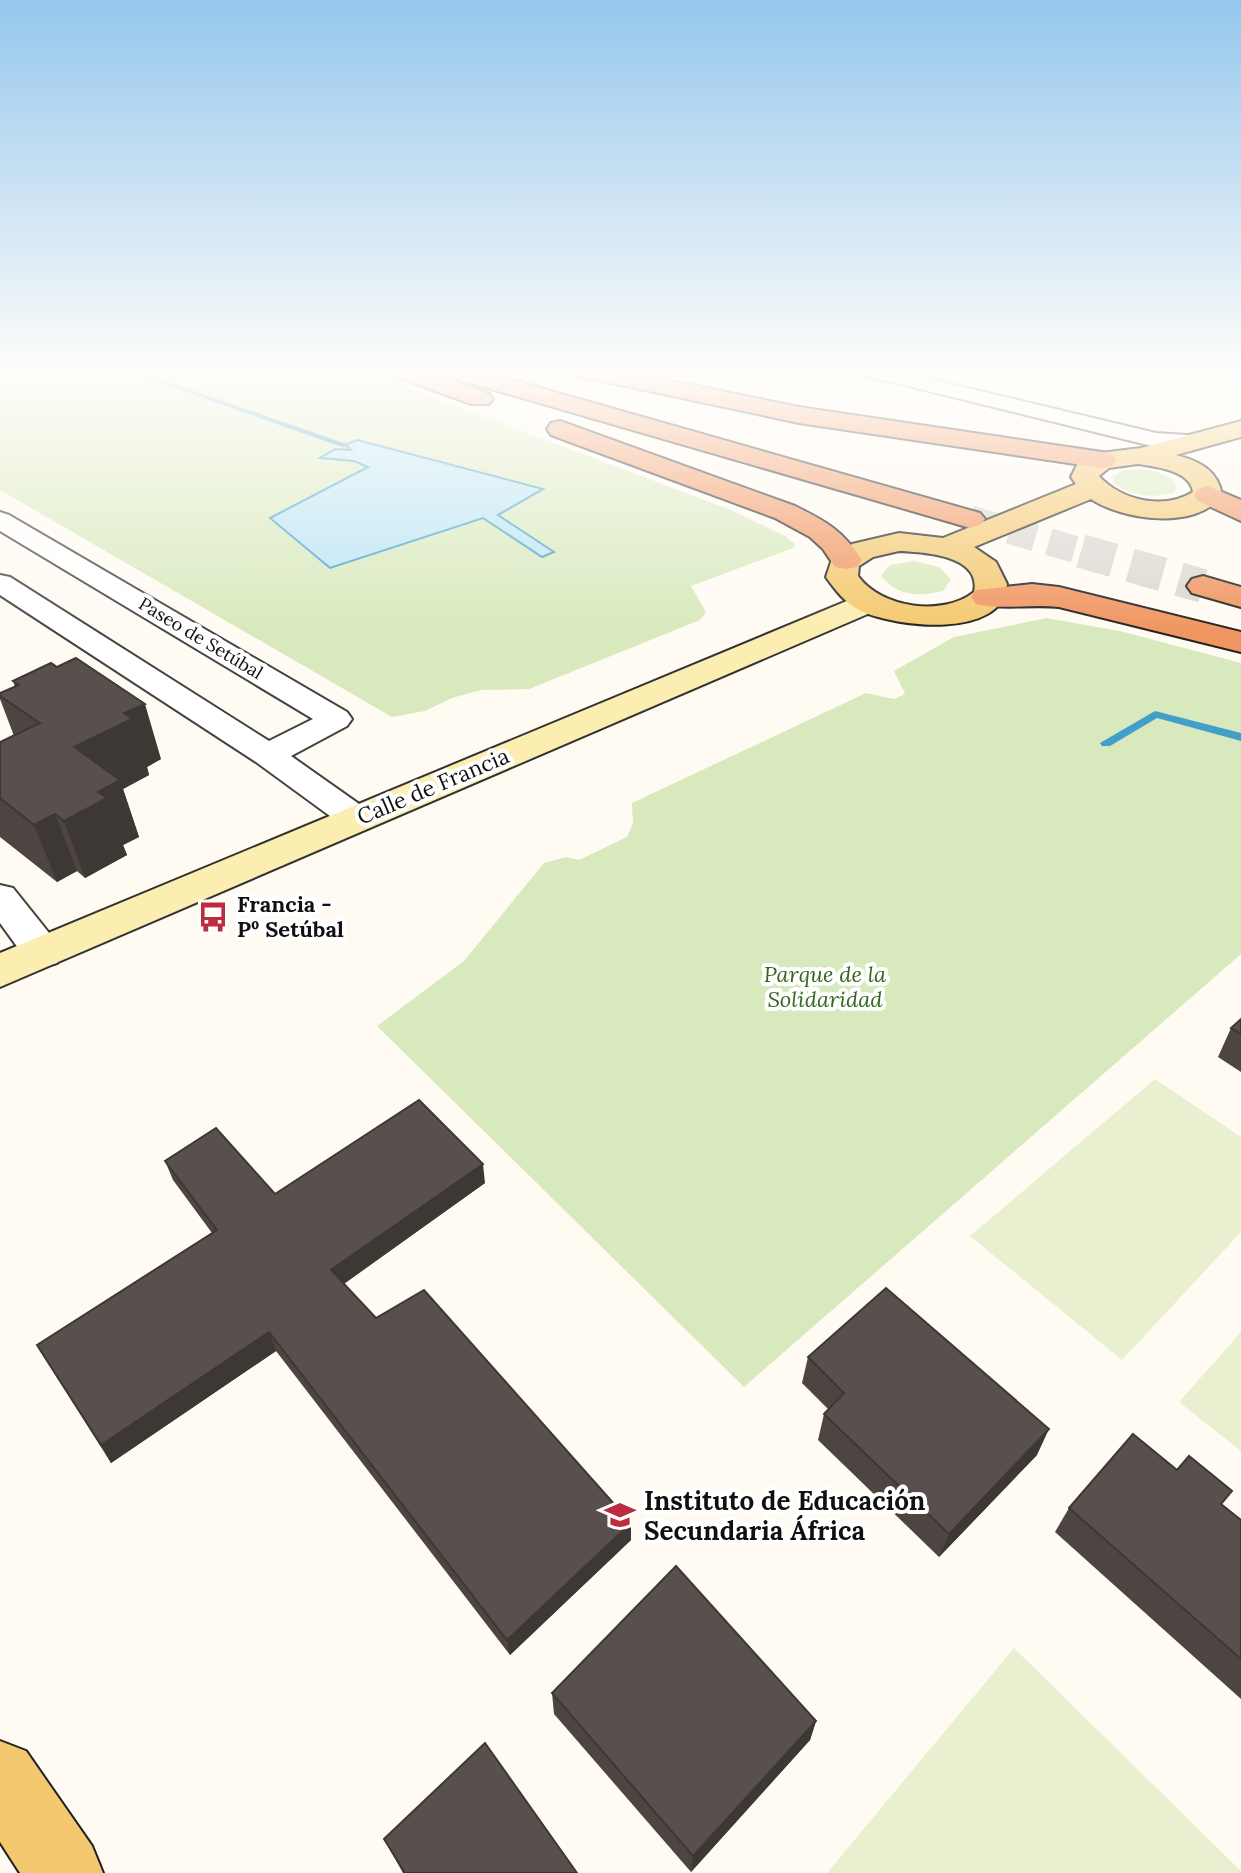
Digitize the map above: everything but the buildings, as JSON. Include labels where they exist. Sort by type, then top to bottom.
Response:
[{"type":"highway","points":[[640,458],[785,512],[821,531],[835,543],[846,560]]},
{"type":"highway","points":[[759,458],[970,519]]},
{"type":"highway","points":[[830,458],[1003,507]]},
{"type":"highway","points":[[1091,458],[1102,460]]},
{"type":"highway","points":[[1220,469],[1241,512]]},
{"type":"highway","points":[[987,597],[1032,594],[1059,597],[1241,642]]},
{"type":"main road","points":[[1116,458],[1102,460],[1089,467],[1085,477],[1092,488],[1120,503],[1142,508],[1174,508],[1199,502],[1220,469],[1186,467],[1149,458]]},
{"type":"main road","points":[[945,548],[1092,488]]},
{"type":"main road","points":[[981,565],[1120,503]]},
{"type":"main road","points":[[922,543],[945,548],[981,565],[989,576],[992,587],[987,597],[973,608],[949,615],[921,617],[891,612],[866,603],[851,593],[843,582],[841,570],[846,560],[859,551],[877,545],[922,543]]},
{"type":"main road","name":"Calle de Francia","points":[[0,971],[866,603]]},
{"type":"main road","points":[[0,1777],[65,1873]]},
{"type":"street","name":"Paseo de Setúbal","points":[[0,520],[336,719],[268,755]]},
{"type":"street","points":[[0,583],[268,755],[357,819]]},
{"type":"street","points":[[0,897],[43,953]]},
{"type":"green space","points":[[0,458],[594,458],[731,510],[795,544],[793,548],[691,586],[706,612],[700,620],[529,689],[481,690],[452,698],[425,711],[392,717],[0,490]]},
{"type":"green space","points":[[1136,469],[1169,477],[1177,485],[1174,492],[1144,495],[1114,484],[1113,477],[1121,471]]},
{"type":"green space","points":[[914,561],[939,567],[951,579],[943,591],[909,593],[894,588],[881,576],[890,565]]},
{"type":"green space","name":"Parque de la Solidaridad","points":[[1047,618],[1124,632],[1241,663],[1241,954],[744,1387],[377,1026],[464,961],[544,863],[566,857],[579,860],[627,837],[633,823],[632,803],[866,693],[894,699],[905,694],[894,671],[954,637]]},
{"type":"green space","points":[[1155,1079],[1241,1137],[1241,1232],[1122,1360],[970,1236]]},
{"type":"green space","points":[[1241,1332],[1241,1451],[1179,1402]]},
{"type":"green space","points":[[1014,1648],[1241,1871],[1241,1873],[827,1873]]},
{"type":"water","points":[[325,458],[427,458],[543,489],[498,515],[554,552],[542,557],[483,518],[330,568],[270,518],[368,467],[354,461]]},
{"type":"waterway","points":[[1106,743],[1155,714],[1241,737]]},
{"type":"tunnel","points":[[970,519],[1088,553]]},
{"type":"tunnel","points":[[1081,551],[1203,586]]},
{"type":"place","name":"Francia - Pº Setúbal","points":[[213,917]]},
{"type":"place","name":"Instituto de Educación Secundaria África","points":[[620,1515]]}]
